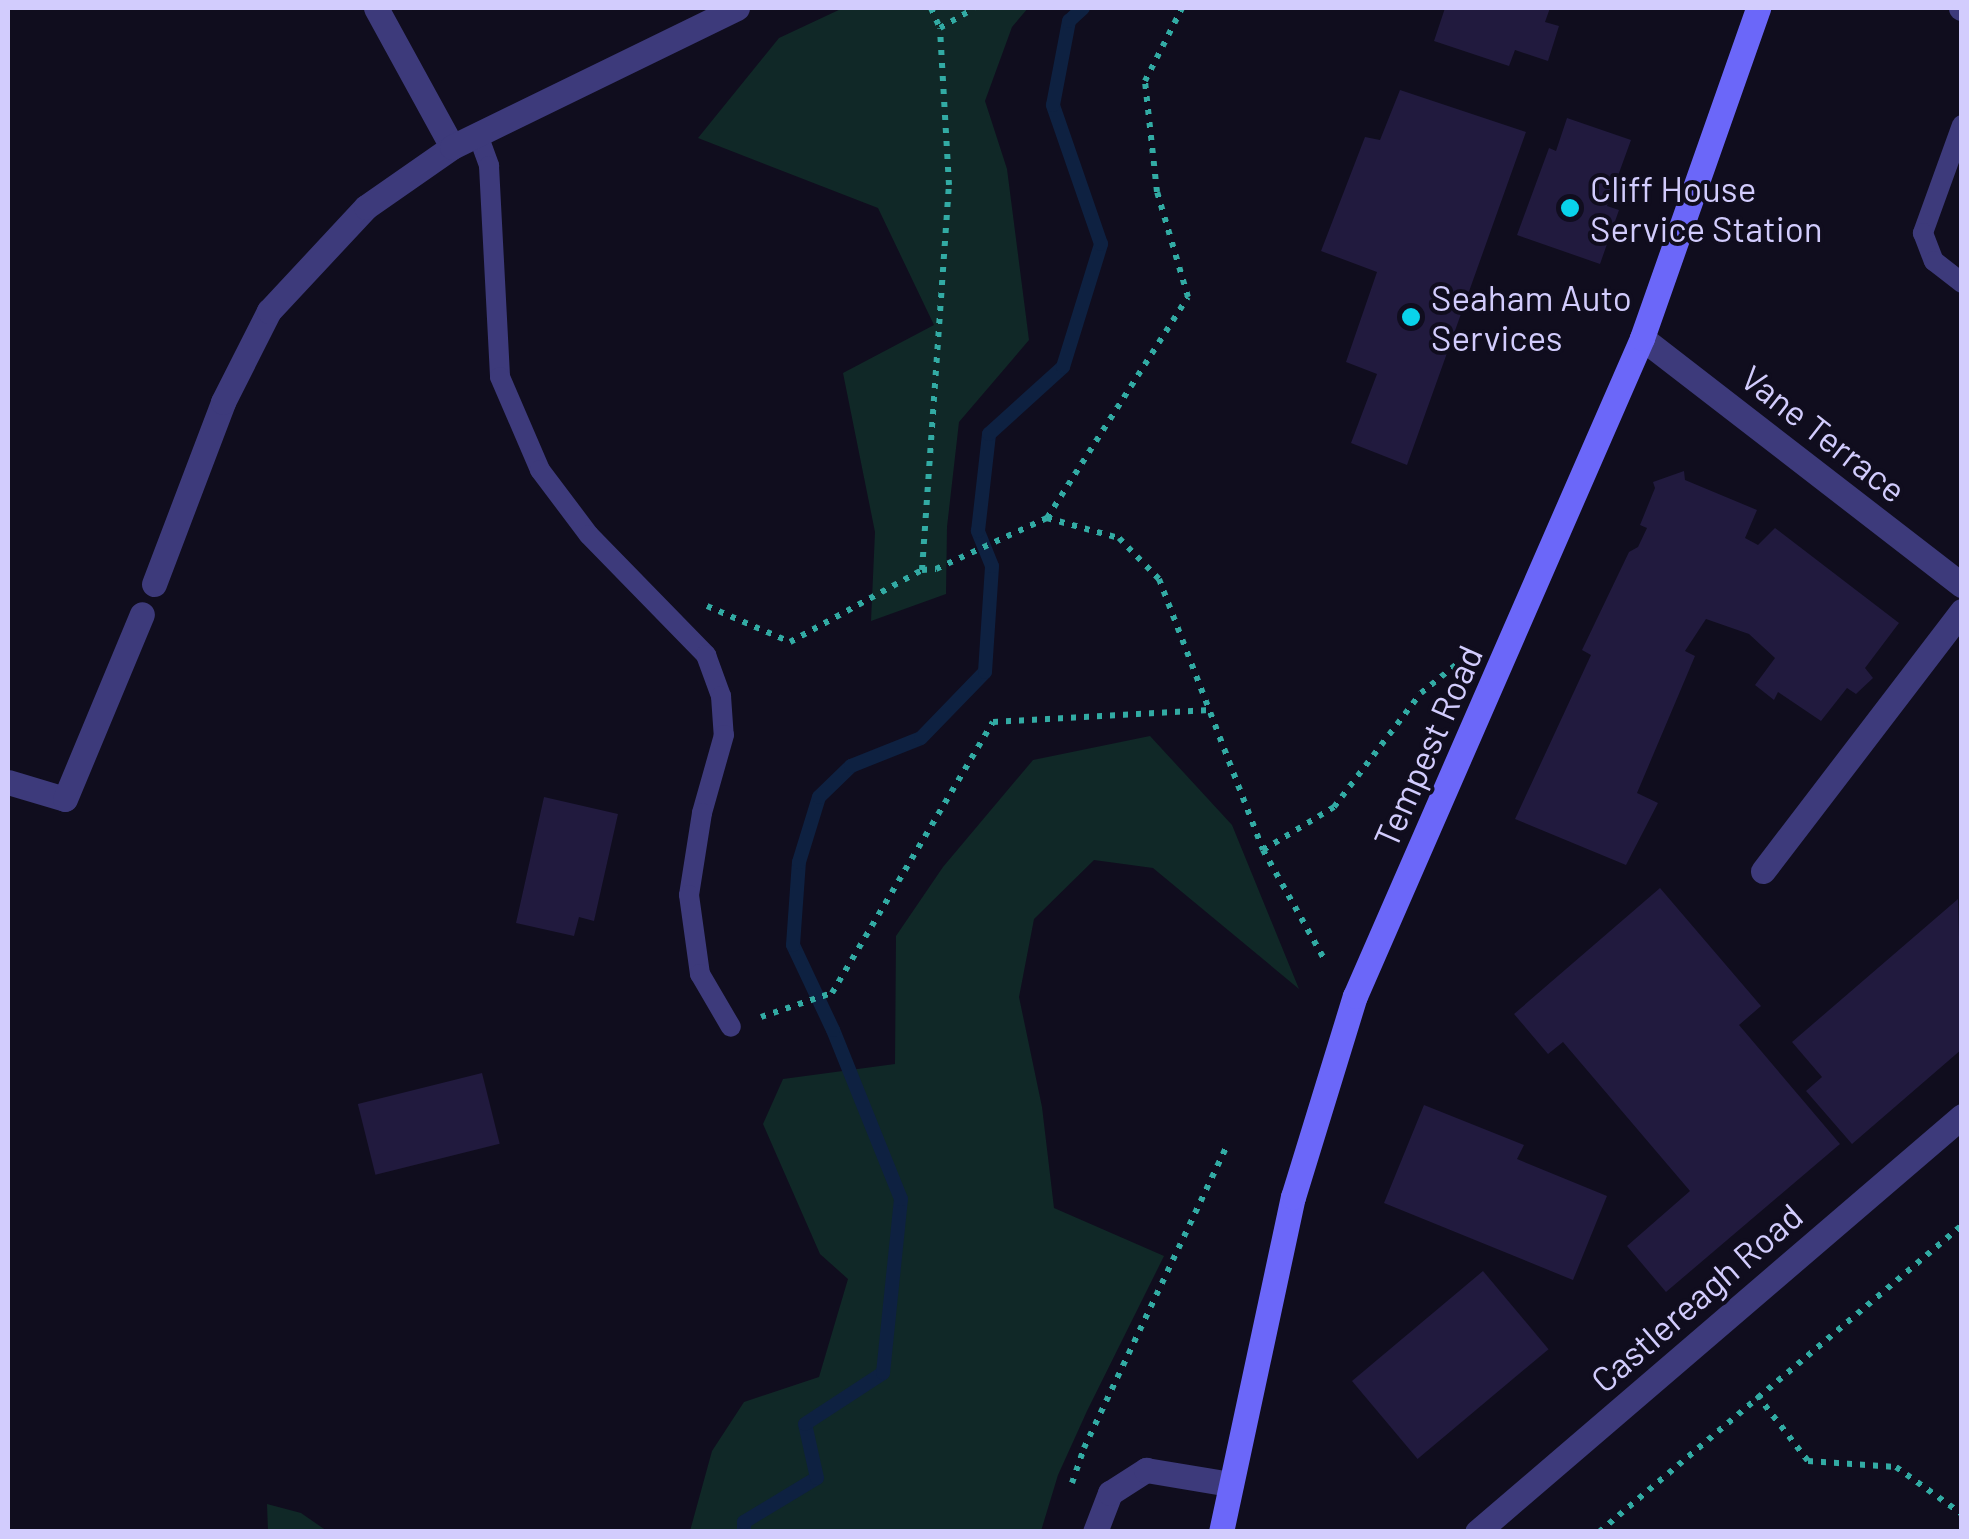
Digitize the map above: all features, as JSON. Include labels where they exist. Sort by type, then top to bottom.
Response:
[{"type":"main road","name":"Tempest Road","points":[[1222,1532],[1267,1305],[1324,1085],[1388,918],[1642,338],[1758,8]]},
{"type":"street","points":[[376,8],[452,148]]},
{"type":"street","points":[[154,584],[223,402],[269,312],[366,207],[452,148],[737,8]]},
{"type":"street","name":"Vane Terrace","points":[[1642,338],[1962,585]]},
{"type":"street","points":[[1763,871],[1962,611]]},
{"type":"street","points":[[8,782],[65,799],[142,614]]},
{"type":"street","name":"Castlereagh Road","points":[[1476,1532],[1962,1116]]},
{"type":"street","points":[[1096,1532],[1110,1494],[1146,1470],[1231,1484]]},
{"type":"lane","points":[[1962,125],[1922,233],[1934,261],[1962,283]]},
{"type":"lane","points":[[478,135],[488,166],[500,376],[540,470],[589,535],[706,656],[722,696],[724,735],[702,813],[690,895],[700,974],[731,1028]]},
{"type":"path","points":[[922,570],[949,185],[940,28],[931,8]]},
{"type":"path","points":[[940,28],[974,8]]},
{"type":"path","points":[[691,598],[790,642],[922,570],[936,569],[1047,518],[1188,296],[1157,192],[1145,81],[1182,8]]},
{"type":"path","points":[[1047,518],[1119,538],[1159,579],[1262,850],[1322,957]]},
{"type":"path","points":[[1262,850],[1334,807],[1421,693],[1465,657],[1502,664]]},
{"type":"path","points":[[731,1028],[832,993],[992,722],[1210,710]]},
{"type":"path","points":[[1084,1448],[1226,1148]]},
{"type":"path","points":[[1598,1532],[1962,1225]]},
{"type":"path","points":[[1758,1394],[1808,1461],[1896,1468],[1960,1511]]},
{"type":"green space","points":[[843,8],[1028,8],[1012,27],[985,101],[1007,169],[1029,340],[959,422],[947,527],[946,594],[871,621],[875,532],[843,373],[934,325],[878,208],[698,138],[779,38]]},
{"type":"green space","points":[[1150,736],[1232,825],[1299,989],[1153,868],[1094,860],[1034,919],[1019,997],[1042,1107],[1054,1208],[1164,1256],[1058,1475],[1041,1531],[690,1531],[712,1451],[744,1402],[819,1377],[848,1279],[820,1254],[763,1124],[783,1079],[895,1064],[896,936],[943,867],[1033,760]]},
{"type":"green space","points":[[267,1504],[301,1513],[327,1531],[268,1531]]},
{"type":"building","points":[[1445,8],[1550,8],[1545,22],[1559,26],[1548,61],[1515,50],[1509,66],[1434,41]]},
{"type":"building","name":"Seaham Auto Services","points":[[1400,90],[1526,132],[1407,465],[1351,443],[1377,374],[1346,362],[1377,272],[1321,251],[1365,137],[1380,140]]},
{"type":"building","name":"Cliff House Service Station","points":[[1567,118],[1631,140],[1607,206],[1619,210],[1600,264],[1517,235],[1549,148],[1556,151]]},
{"type":"building","points":[[1684,471],[1685,480],[1757,510],[1745,538],[1758,545],[1775,528],[1899,623],[1865,668],[1873,678],[1856,694],[1847,688],[1821,721],[1778,692],[1774,700],[1755,685],[1775,658],[1749,634],[1706,619],[1685,651],[1695,656],[1637,793],[1658,803],[1626,865],[1515,819],[1591,655],[1582,650],[1629,552],[1638,547],[1647,528],[1640,525],[1655,488],[1653,482]]},
{"type":"building","points":[[544,797],[618,814],[594,921],[579,917],[574,936],[516,923]]},
{"type":"building","points":[[1660,888],[1761,1006],[1739,1025],[1840,1144],[1666,1292],[1627,1246],[1690,1191],[1563,1042],[1548,1054],[1514,1014]]},
{"type":"building","points":[[1958,899],[1962,1049],[1852,1144],[1806,1091],[1822,1077],[1792,1042]]},
{"type":"building","points":[[482,1073],[500,1144],[375,1175],[358,1104]]},
{"type":"building","points":[[1424,1105],[1524,1145],[1517,1159],[1607,1196],[1573,1280],[1384,1203]]},
{"type":"building","points":[[1483,1271],[1549,1349],[1418,1459],[1352,1381]]},
{"type":"waterway","points":[[744,1532],[744,1522],[817,1478],[805,1424],[883,1373],[901,1199],[833,1030],[793,945],[799,862],[819,797],[851,766],[921,738],[985,672],[992,566],[978,531],[989,434],[1063,367],[1101,244],[1053,105],[1069,21],[1083,8]]},
{"type":"place","name":"Cliff House Service Station","points":[[1570,208]]},
{"type":"place","name":"Seaham Auto Services","points":[[1411,317]]}]
